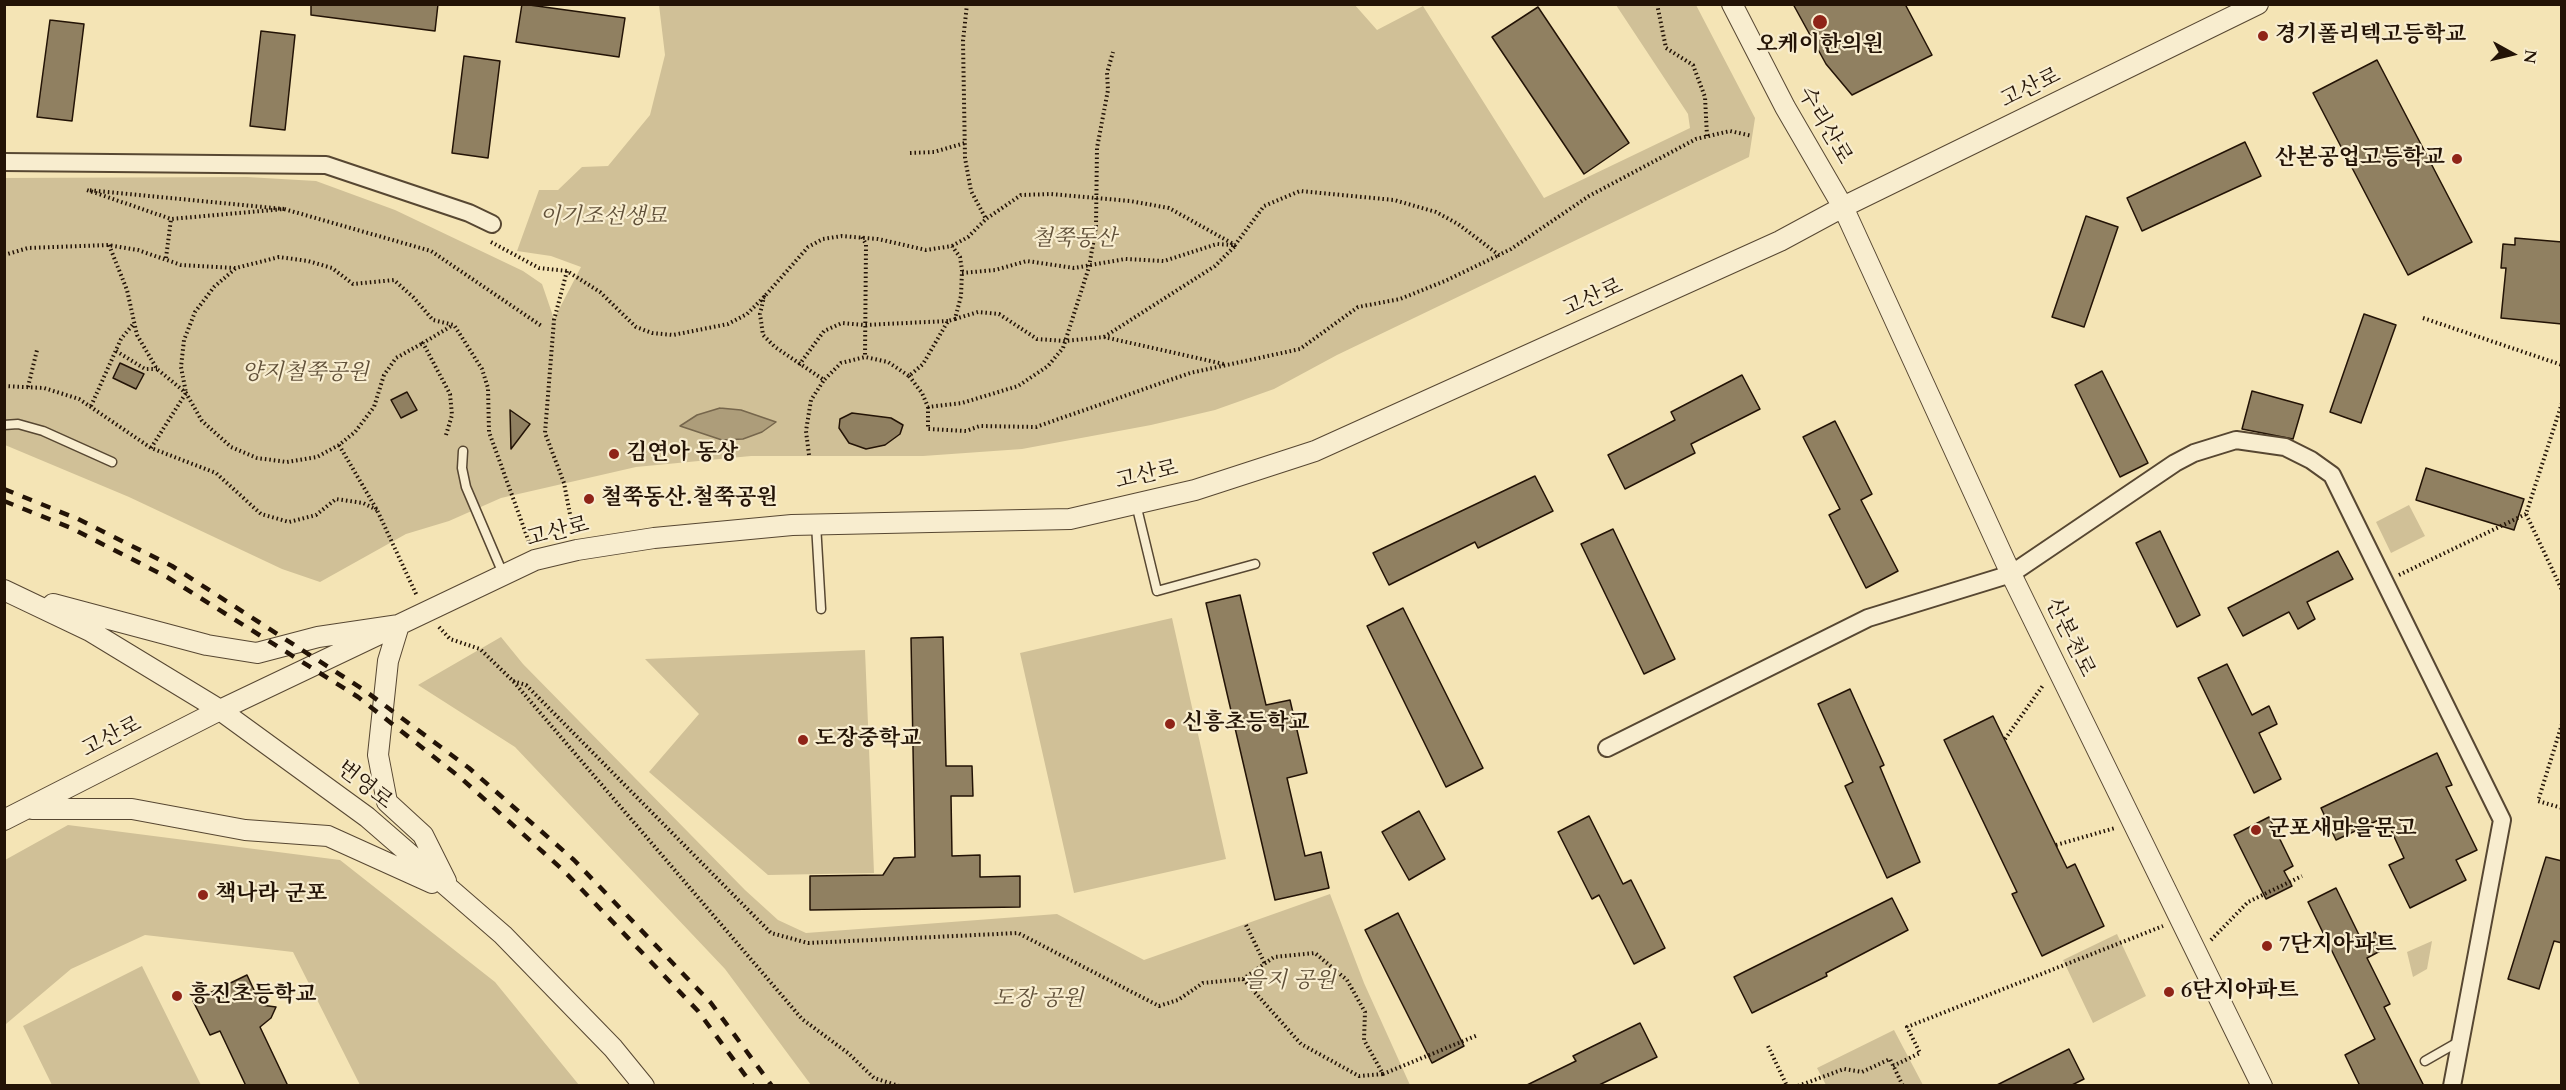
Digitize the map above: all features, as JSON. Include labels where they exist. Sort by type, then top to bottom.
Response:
[{"type":"street","name":"수리산로","points":[[1732,4],[1785,107],[1843,207]]},
{"type":"street","name":"고산로","points":[[4,820],[220,710],[535,560],[577,550],[654,538],[816,524],[1070,519],[1195,490],[1315,451],[1780,241],[1843,207],[2258,4]]},
{"type":"street","points":[[4,162],[326,165],[469,213],[492,224]]},
{"type":"street","name":"산본천로","points":[[1843,207],[2011,574],[2262,1086]]},
{"type":"street","points":[[1607,748],[1868,618],[2011,574],[2175,463],[2215,445],[2236,440],[2285,447],[2311,460],[2332,475],[2502,820],[2452,1086]]},
{"type":"street","points":[[13,594],[207,645],[258,653],[318,637],[399,625],[388,661],[378,755],[387,802],[423,835],[451,891]]},
{"type":"street","name":"번영로","points":[[13,594],[90,632],[220,710],[366,817],[503,935],[613,1048],[644,1086]]},
{"type":"street","points":[[28,809],[132,809],[245,830],[328,836],[451,891]]},
{"type":"lane","points":[[4,425],[18,424],[43,431],[112,462]]},
{"type":"lane","points":[[464,451],[462,468],[466,487],[504,576]]},
{"type":"lane","points":[[1136,503],[1157,591],[1255,564]]},
{"type":"lane","points":[[816,524],[820,609]]},
{"type":"lane","points":[[2425,1061],[2461,1041]]},
{"type":"path","points":[[967,4],[963,41],[965,143],[971,191],[986,219]]},
{"type":"path","points":[[1658,4],[1666,48],[1694,66],[1705,97],[1707,136]]},
{"type":"path","points":[[928,407],[963,403],[1018,386],[1048,366],[1065,341],[1089,267],[1096,227],[1097,148],[1108,90],[1107,74],[1113,52]]},
{"type":"path","points":[[809,455],[806,431],[811,400],[824,380],[841,363],[865,357],[888,362],[909,376],[922,393],[928,407],[928,429],[966,431],[980,426],[1036,427],[1158,383],[1300,349],[1358,307],[1400,299],[1445,281],[1499,255],[1589,196],[1696,139],[1730,132],[1752,136]]},
{"type":"path","points":[[910,153],[934,152],[965,143]]},
{"type":"path","points":[[284,209],[171,219],[87,190],[284,209],[431,251],[543,327]]},
{"type":"path","points":[[1104,337],[1215,266],[1235,245],[1264,206],[1300,191],[1394,200],[1436,213],[1458,224],[1499,255]]},
{"type":"path","points":[[492,224],[490,241],[504,251],[539,268],[567,271],[600,292],[636,327],[652,333],[674,335],[728,324],[747,314],[807,248],[823,239],[862,237],[926,250],[952,246],[968,237],[986,219],[1021,195],[1051,194],[1095,200],[1130,201],[1170,208],[1235,245]]},
{"type":"path","points":[[166,258],[171,219]]},
{"type":"path","points":[[862,237],[866,244],[865,357]]},
{"type":"path","points":[[962,273],[995,270],[1027,261],[1062,267],[1089,267],[1125,259],[1164,261],[1217,244],[1235,245]]},
{"type":"path","points":[[108,245],[127,290],[137,335],[157,369],[186,393]]},
{"type":"path","points":[[4,255],[28,248],[108,245],[138,250],[182,265],[236,268],[279,257],[308,261],[332,268],[353,284],[394,280],[433,320],[454,325],[482,369],[488,388],[489,432],[535,560]]},
{"type":"path","points":[[952,246],[960,257],[962,273],[961,296],[955,319]]},
{"type":"path","points":[[236,268],[214,287],[195,312],[184,340],[181,367],[186,393],[202,421],[231,447],[257,458],[287,462],[317,457],[339,445],[355,432],[374,407],[384,375],[396,358],[454,325]]},
{"type":"path","points":[[567,271],[554,320],[545,434],[564,483],[577,550]]},
{"type":"path","points":[[764,297],[760,314],[763,335],[799,365],[824,380]]},
{"type":"path","points":[[799,365],[824,331],[842,323],[864,325],[948,321],[978,312],[999,314],[1037,339],[1065,341],[1104,337],[1227,365]]},
{"type":"path","points":[[2423,318],[2562,365]]},
{"type":"path","points":[[909,376],[923,364],[948,321]]},
{"type":"path","points":[[91,406],[121,339],[134,323]]},
{"type":"path","points":[[423,343],[450,394],[452,415],[446,435]]},
{"type":"path","points":[[28,387],[38,350]]},
{"type":"path","points":[[116,351],[145,369],[157,369]]},
{"type":"path","points":[[4,386],[44,388],[79,399],[152,448],[216,472],[261,514],[289,522],[316,515],[336,499],[363,503],[377,510]]},
{"type":"path","points":[[152,448],[186,393]]},
{"type":"path","points":[[2562,403],[2526,514],[2562,590]]},
{"type":"path","points":[[339,445],[377,510],[424,611],[450,639],[480,649],[513,681],[802,1019],[848,1053],[874,1078],[899,1086]]},
{"type":"path","points":[[2385,582],[2526,514]]},
{"type":"path","points":[[2005,740],[2056,666]]},
{"type":"path","points":[[513,681],[525,685],[771,933],[808,944],[1018,933],[1159,1006],[1178,1000],[1203,983],[1243,979],[1274,957],[1315,953],[1347,980],[1365,1012],[1364,1040],[1383,1074]]},
{"type":"path","points":[[2562,724],[2538,801],[2562,808]]},
{"type":"path","points":[[2056,845],[2133,823]]},
{"type":"path","points":[[2197,953],[2248,902],[2302,876]]},
{"type":"path","points":[[1893,1066],[1920,1053],[1907,1027],[2180,919]]},
{"type":"path","points":[[1246,925],[1265,964]]},
{"type":"path","points":[[1243,979],[1301,1044],[1359,1076],[1383,1074],[1478,1035]]},
{"type":"path","points":[[1768,1046],[1787,1086]]},
{"type":"path","points":[[1798,1086],[1844,1069],[1862,1072],[1890,1059],[1903,1086]]},
{"type":"green space","points":[[1354,4],[1377,30],[1423,6],[1544,198],[1690,128],[1688,114],[1616,5],[1696,5],[1755,118],[1749,157],[1337,355],[1274,389],[1215,410],[1151,425],[1022,449],[923,456],[751,456],[636,467],[501,498],[449,521],[406,534],[320,582],[282,569],[129,497],[5,445],[4,178],[247,177],[316,181],[395,210],[523,271],[542,284],[554,319],[581,267],[551,256],[517,251],[539,190],[558,190],[582,167],[608,166],[650,115],[665,55],[659,5]]},
{"type":"green space","points":[[2409,505],[2425,536],[2391,553],[2376,522]]},
{"type":"green space","points":[[1172,618],[1226,859],[1074,893],[1020,653]]},
{"type":"green space","name":"도장 공원","points":[[501,637],[523,664],[745,890],[778,920],[806,933],[1057,914],[1144,960],[1330,894],[1364,983],[1410,1085],[811,1085],[725,969],[515,747],[418,685]]},
{"type":"green space","points":[[865,650],[874,873],[768,875],[649,772],[699,714],[645,659]]},
{"type":"green space","points":[[68,825],[340,860],[495,982],[579,1085],[360,1085],[293,952],[145,935],[71,969],[6,1024],[5,860]]},
{"type":"green space","points":[[2117,934],[2146,996],[2093,1023],[2063,960]]},
{"type":"green space","points":[[2432,941],[2427,969],[2413,977],[2407,952]]},
{"type":"green space","points":[[142,966],[201,1085],[52,1085],[23,1026]]},
{"type":"green space","points":[[1894,1030],[1923,1085],[1826,1085],[1817,1068]]},
{"type":"shaded area","points":[[720,408],[741,410],[776,422],[762,432],[743,439],[722,440],[680,426],[697,415]]},
{"type":"building","points":[[311,4],[438,4],[435,31],[311,15]]},
{"type":"building","points":[[522,4],[625,18],[619,57],[516,42]]},
{"type":"building","points":[[1793,4],[1905,4],[1932,55],[1852,95],[1826,64]]},
{"type":"building","points":[[1538,7],[1629,143],[1584,174],[1492,37]]},
{"type":"building","points":[[50,20],[84,24],[72,121],[37,117]]},
{"type":"building","points":[[261,31],[295,35],[285,130],[250,126]]},
{"type":"building","points":[[464,56],[500,61],[488,158],[452,153]]},
{"type":"building","points":[[2377,60],[2472,242],[2408,275],[2313,93]]},
{"type":"building","points":[[2245,142],[2261,176],[2142,231],[2127,198]]},
{"type":"building","points":[[2086,216],[2118,227],[2084,327],[2052,317]]},
{"type":"building","points":[[2515,238],[2562,242],[2562,324],[2501,318],[2506,268],[2501,268],[2503,244],[2515,245]]},
{"type":"building","points":[[2364,314],[2396,325],[2361,423],[2330,412]]},
{"type":"building","points":[[120,363],[144,374],[136,389],[113,378]]},
{"type":"building","points":[[2102,371],[2148,463],[2120,477],[2075,385]]},
{"type":"building","points":[[1742,375],[1760,409],[1691,444],[1695,453],[1625,489],[1608,455],[1675,420],[1671,412]]},
{"type":"building","points":[[2252,391],[2303,405],[2293,439],[2242,429]]},
{"type":"building","points":[[407,392],[417,410],[401,418],[391,400]]},
{"type":"building","points":[[510,410],[530,424],[511,449]]},
{"type":"building","points":[[852,413],[891,418],[903,425],[900,434],[885,445],[866,449],[849,443],[839,428],[840,419]]},
{"type":"building","points":[[1835,421],[1872,494],[1861,500],[1898,571],[1866,588],[1829,515],[1840,509],[1803,437]]},
{"type":"building","points":[[2426,468],[2524,499],[2514,530],[2416,500]]},
{"type":"building","points":[[1535,476],[1553,511],[1478,548],[1475,542],[1389,585],[1373,553]]},
{"type":"building","points":[[1613,529],[1675,659],[1644,674],[1581,544]]},
{"type":"building","points":[[2160,531],[2200,615],[2177,627],[2136,543]]},
{"type":"building","points":[[2338,551],[2353,579],[2307,602],[2315,619],[2298,629],[2289,612],[2243,636],[2228,608]]},
{"type":"building","points":[[1240,595],[1266,705],[1290,700],[1307,773],[1287,778],[1305,856],[1321,852],[1329,888],[1275,900],[1206,603]]},
{"type":"building","points":[[1403,608],[1483,768],[1446,787],[1367,626]]},
{"type":"building","points":[[943,637],[946,766],[972,766],[973,796],[951,796],[952,856],[980,855],[980,877],[1020,876],[1020,907],[810,910],[810,876],[883,875],[894,858],[915,857],[911,638]]},
{"type":"building","points":[[2227,664],[2252,715],[2269,706],[2277,724],[2259,733],[2281,779],[2254,793],[2198,678]]},
{"type":"building","points":[[1850,689],[1884,765],[1880,767],[1920,862],[1887,878],[1845,786],[1853,782],[1818,704]]},
{"type":"building","points":[[1993,716],[2067,868],[2075,864],[2104,926],[2042,956],[2012,894],[2017,892],[1944,740]]},
{"type":"building","points":[[2437,753],[2452,785],[2446,787],[2477,850],[2456,860],[2466,880],[2410,908],[2389,865],[2404,858],[2385,817],[2336,840],[2321,808]]},
{"type":"building","points":[[1419,811],[1445,859],[1409,880],[1382,832]]},
{"type":"building","points":[[1589,816],[1623,884],[1631,880],[1665,948],[1634,964],[1599,895],[1592,899],[1558,832]]},
{"type":"building","points":[[2269,817],[2293,866],[2284,871],[2292,886],[2266,899],[2234,835]]},
{"type":"building","points":[[2546,857],[2562,861],[2562,943],[2554,941],[2539,989],[2508,979]]},
{"type":"building","points":[[2336,888],[2361,939],[2375,932],[2384,949],[2367,958],[2390,1004],[2384,1007],[2424,1086],[2360,1086],[2345,1055],[2375,1039],[2308,902]]},
{"type":"building","points":[[1892,898],[1908,930],[1826,973],[1827,976],[1752,1013],[1734,977]]},
{"type":"building","points":[[1398,913],[1464,1046],[1432,1063],[1365,930]]},
{"type":"building","name":"흥진초등학교","points":[[247,975],[261,1005],[276,1007],[271,1018],[260,1027],[288,1086],[246,1086],[220,1031],[210,1035],[193,1001]]},
{"type":"building","points":[[1640,1023],[1657,1057],[1597,1086],[1525,1086],[1576,1061],[1573,1056]]},
{"type":"building","points":[[2069,1049],[2084,1079],[2070,1086],[1995,1086]]},
{"type":"railway","points":[[4,489],[78,519],[172,566],[364,690],[469,768],[574,860],[711,1003],[772,1086]]},
{"type":"railway","points":[[4,501],[71,528],[167,577],[358,697],[462,779],[564,871],[698,1011],[753,1086]]},
{"type":"place","name":"오케이한의원","points":[[1820,22]]},
{"type":"place","name":"경기폴리텍고등학교","points":[[2263,36]]},
{"type":"place","name":"산본공업고등학교","points":[[2457,159]]},
{"type":"place","name":"김연아 동상","points":[[614,454]]},
{"type":"place","name":"철쭉동산.철쭉공원","points":[[589,499]]},
{"type":"place","name":"신흥초등학교","points":[[1170,724]]},
{"type":"place","name":"도장중학교","points":[[803,740]]},
{"type":"place","name":"군포새마을문고","points":[[2256,830]]},
{"type":"place","name":"책나라 군포","points":[[203,895]]},
{"type":"place","name":"7단지아파트","points":[[2267,946]]},
{"type":"place","name":"6단지아파트","points":[[2169,992]]},
{"type":"place","name":"흥진초등학교","points":[[177,996]]},
{"type":"park label","name":"이기조선생묘","points":[[603,218]]},
{"type":"park label","name":"철쭉동산","points":[[1074,240]]},
{"type":"park label","name":"양지철쭉공원","points":[[305,374]]},
{"type":"park label","name":"을지 공원","points":[[1290,982]]}]
